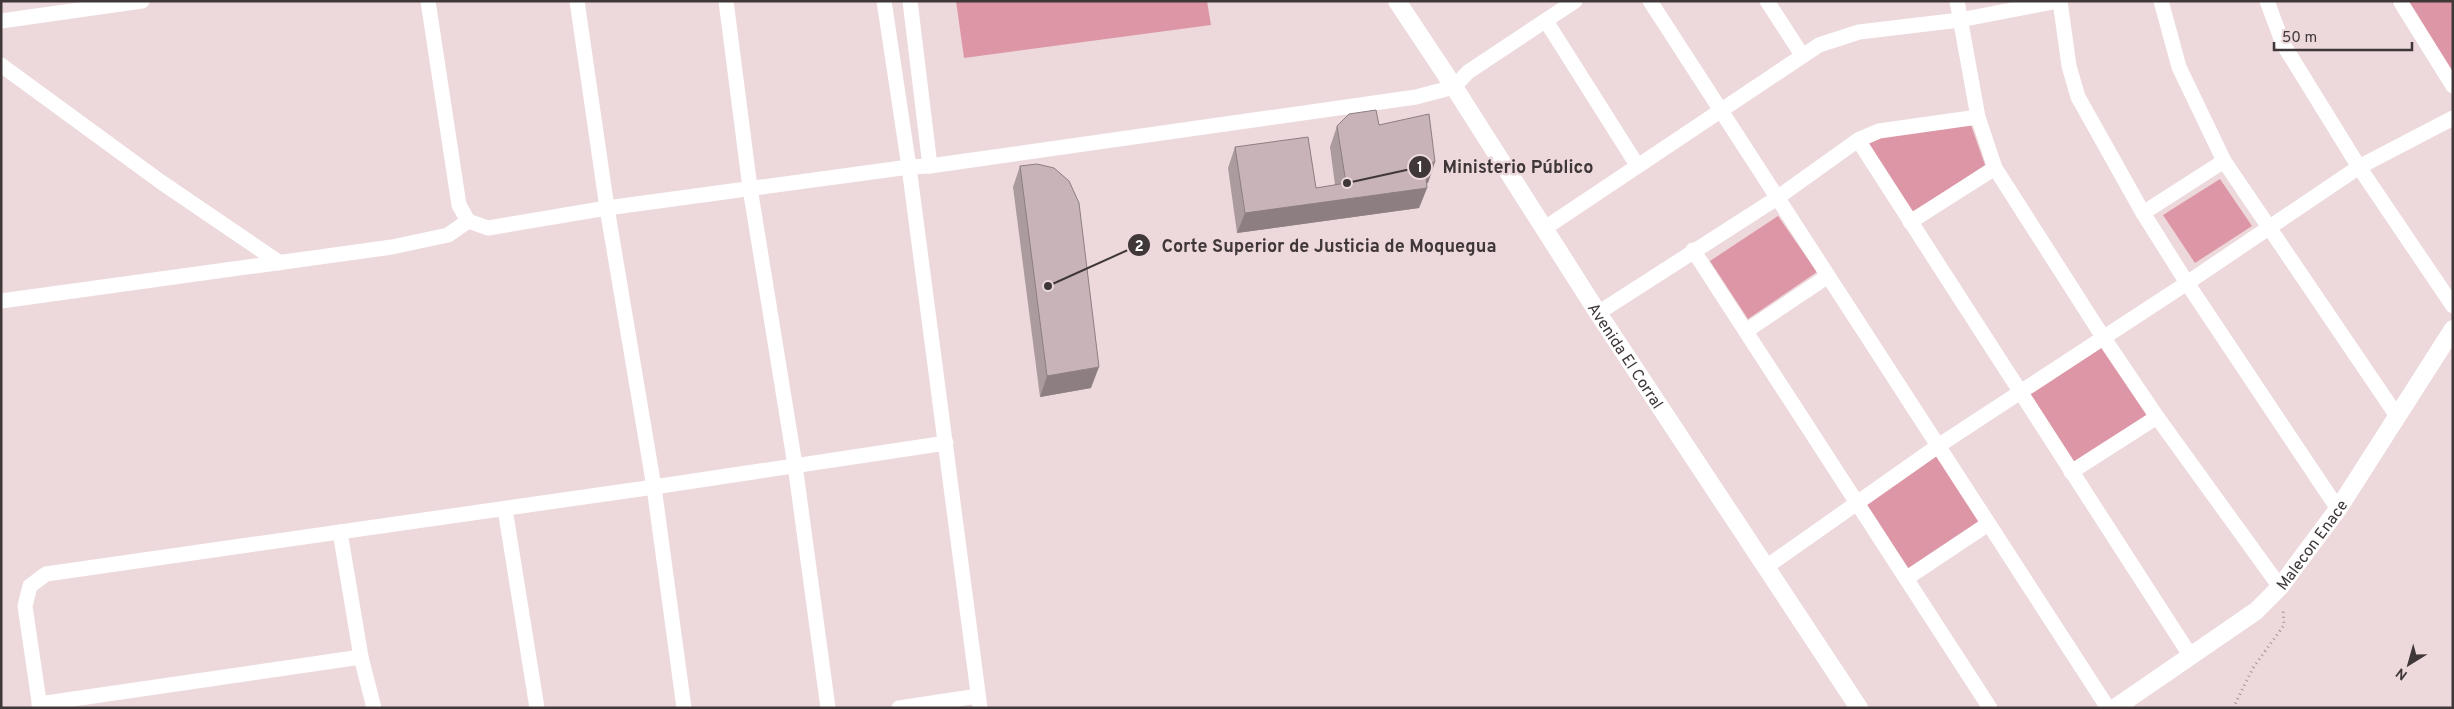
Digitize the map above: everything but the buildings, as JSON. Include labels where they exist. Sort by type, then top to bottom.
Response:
[{"type":"street","points":[[1,21],[87,5],[142,1]]},
{"type":"street","points":[[428,1],[459,205],[468,221],[488,228],[607,208],[909,167],[930,166],[1416,97],[1454,87],[1468,72],[1575,1]]},
{"type":"street","points":[[577,1],[607,208],[654,487],[684,708]]},
{"type":"street","points":[[726,1],[750,188],[795,465],[828,708]]},
{"type":"street","points":[[884,1],[909,167],[979,702],[899,708]]},
{"type":"street","points":[[910,1],[930,166]]},
{"type":"street","name":"Avenida El Corral","points":[[1397,1],[1598,313],[1859,708]]},
{"type":"street","points":[[1650,1],[2108,708]]},
{"type":"street","points":[[1767,1],[1802,55]]},
{"type":"street","points":[[1958,1],[1978,118],[1995,168],[2103,337],[2157,417],[2280,586]]},
{"type":"street","points":[[1545,228],[1820,44],[1859,32],[1960,20],[2059,1],[2069,66],[2078,97],[2143,213],[2187,283],[2338,509]]},
{"type":"street","points":[[2161,1],[2179,67],[2224,161],[2268,229],[2397,416]]},
{"type":"street","points":[[2267,1],[2282,44],[2359,167],[2453,306]]},
{"type":"street","points":[[2400,1],[2453,86]]},
{"type":"street","points":[[1546,21],[1637,165]]},
{"type":"street","points":[[1,65],[161,182],[280,263]]},
{"type":"street","points":[[1598,313],[1693,250],[1778,198],[1858,140],[1879,131],[1978,118]]},
{"type":"street","points":[[1766,567],[1938,446],[2187,283],[2359,167],[2453,118]]},
{"type":"street","points":[[1858,140],[2019,393],[2190,655]]},
{"type":"street","points":[[2143,213],[2224,161]]},
{"type":"street","points":[[1910,222],[1995,168]]},
{"type":"street","points":[[1,301],[392,247],[448,235],[468,221]]},
{"type":"street","points":[[1693,250],[1990,708]]},
{"type":"street","points":[[1746,331],[1828,276]]},
{"type":"street","name":"Malecon Enace","points":[[2115,708],[2256,611],[2280,586],[2338,509],[2453,329]]},
{"type":"street","points":[[2071,472],[2157,417]]},
{"type":"street","points":[[361,657],[40,706],[25,606],[30,586],[46,574],[505,509],[946,442]]},
{"type":"street","points":[[505,509],[537,708]]},
{"type":"street","points":[[1907,578],[1988,524]]},
{"type":"street","points":[[340,532],[361,657],[374,708]]},
{"type":"path","points":[[2233,708],[2253,668],[2284,625],[2280,586]]},
{"type":"shaded area","points":[[956,1],[1207,1],[1211,25],[964,58]]},
{"type":"shaded area","points":[[2391,1],[2452,1],[2453,89]]},
{"type":"shaded area","points":[[1971,125],[1985,165],[1911,214],[1865,143],[1876,138]]},
{"type":"shaded area","points":[[2220,179],[2252,226],[2195,263],[2163,215]]},
{"type":"shaded area","points":[[1778,216],[1817,272],[1748,319],[1710,261]]},
{"type":"shaded area","points":[[2102,344],[2149,414],[2073,463],[2028,395]]},
{"type":"shaded area","points":[[1936,454],[1983,522],[1908,571],[1865,503]]},
{"type":"place","name":"Ministerio Público","points":[[1347,183]]},
{"type":"place","name":"Corte Superior de Justicia de Moquegua","points":[[1048,286]]}]
